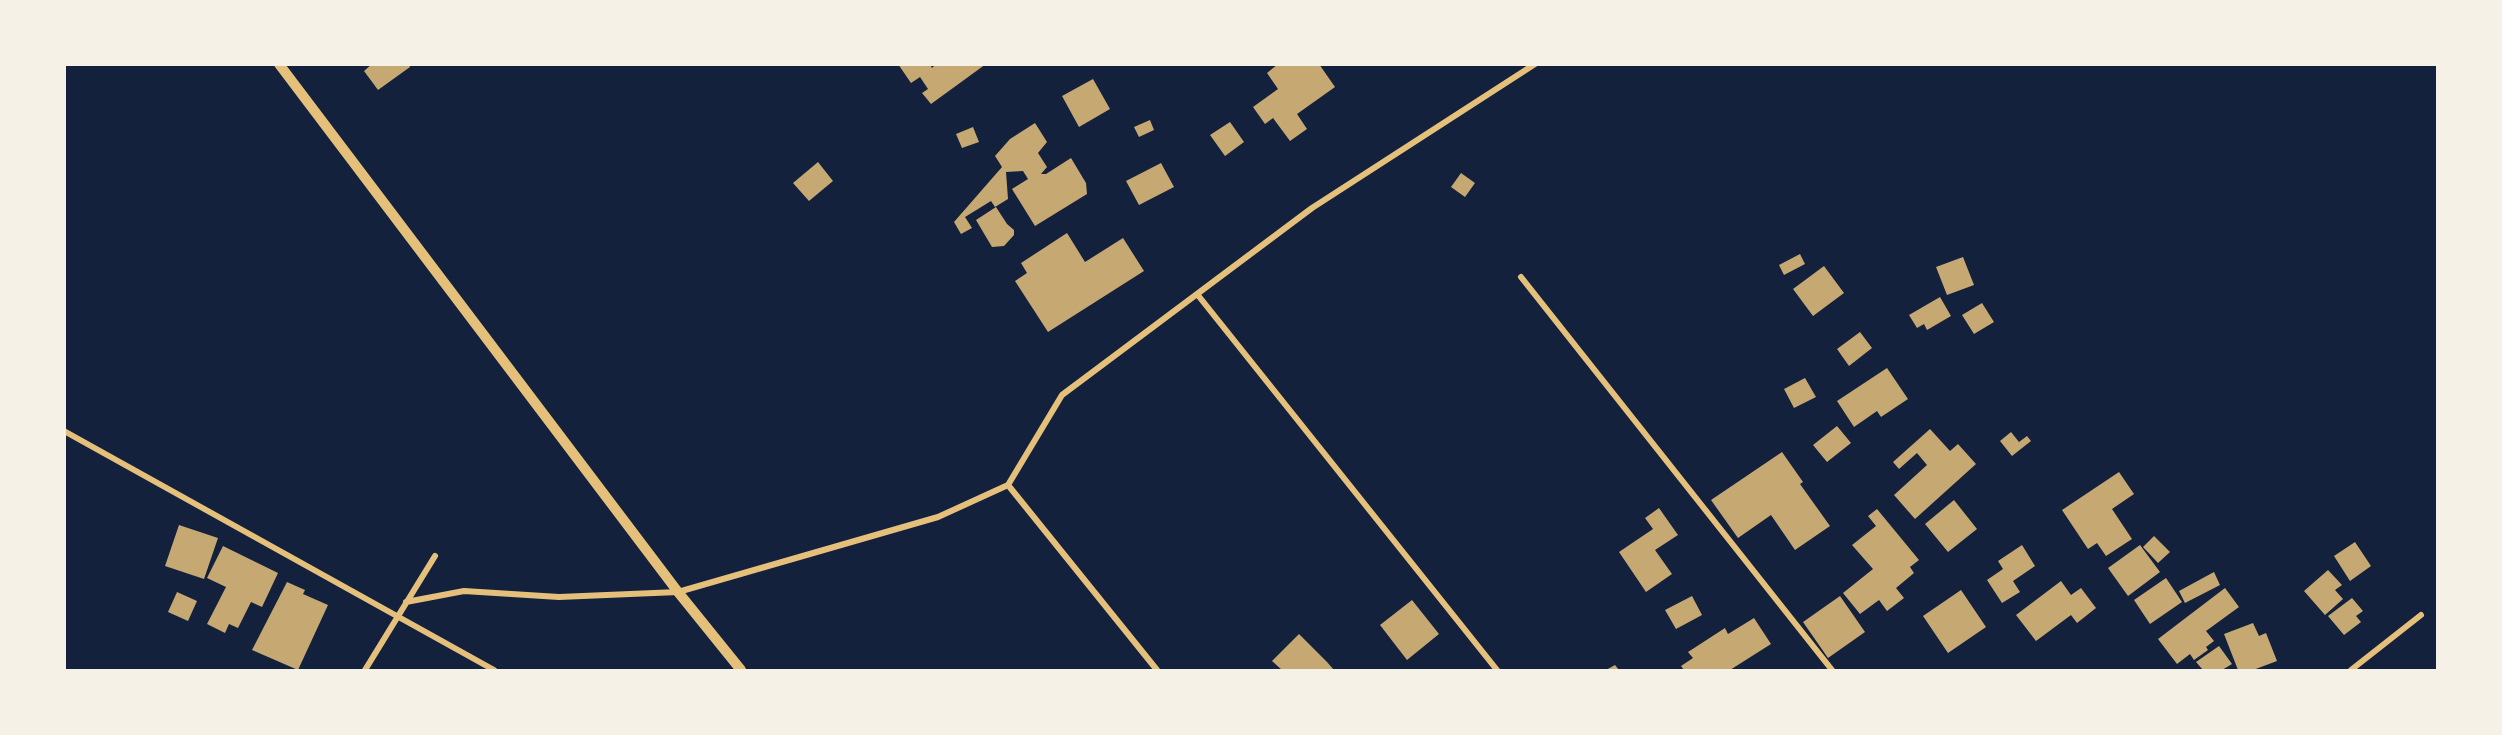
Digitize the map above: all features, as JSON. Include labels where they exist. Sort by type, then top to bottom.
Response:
[{"type":"street","points":[[279,64],[678,592],[741,670]]},
{"type":"street","points":[[406,602],[464,591],[560,597],[678,592],[938,517],[1008,485],[1062,395],[1312,208],[1535,64]]},
{"type":"street","points":[[1521,277],[1832,670]]},
{"type":"street","points":[[1197,294],[1497,670]]},
{"type":"street","points":[[64,431],[494,670]]},
{"type":"street","points":[[1008,485],[1157,670]]},
{"type":"street","points":[[365,670],[435,556]]},
{"type":"street","points":[[2351,670],[2421,615]]},
{"type":"building","points":[[372,64],[409,64],[410,67],[378,90],[364,71]]},
{"type":"building","points":[[898,64],[930,64],[932,68],[936,64],[986,64],[931,104],[922,93],[928,89],[920,77],[911,83]]},
{"type":"building","points":[[1278,64],[1319,64],[1335,87],[1297,114],[1307,129],[1290,141],[1273,118],[1265,124],[1253,107],[1278,89],[1267,73]]},
{"type":"building","points":[[1093,79],[1110,109],[1079,127],[1062,96]]},
{"type":"building","points":[[1150,120],[1154,130],[1139,137],[1134,127]]},
{"type":"building","points":[[1230,122],[1244,142],[1225,156],[1210,135]]},
{"type":"building","points":[[1035,123],[1047,142],[1038,153],[1047,167],[1041,174],[1046,174],[1071,158],[1086,183],[1087,194],[1035,226],[1012,189],[1028,179],[1023,171],[1006,172],[1008,199],[995,207],[991,201],[965,217],[972,228],[961,234],[954,222],[1002,167],[995,156],[1010,139]]},
{"type":"building","points":[[973,127],[979,142],[962,148],[956,134]]},
{"type":"building","points":[[818,162],[833,181],[809,201],[793,183]]},
{"type":"building","points":[[1161,163],[1174,187],[1139,205],[1126,181]]},
{"type":"building","points":[[1461,173],[1475,183],[1465,197],[1451,187]]},
{"type":"building","points":[[996,207],[1007,224],[1014,230],[1014,235],[1004,246],[992,247],[976,220]]},
{"type":"building","points":[[1067,233],[1085,262],[1123,238],[1144,271],[1048,332],[1015,281],[1027,273],[1021,263]]},
{"type":"building","points":[[1800,254],[1805,264],[1784,275],[1779,265]]},
{"type":"building","points":[[1963,257],[1974,285],[1947,295],[1936,267]]},
{"type":"building","points":[[1824,266],[1844,293],[1813,316],[1793,289]]},
{"type":"building","points":[[1940,297],[1951,316],[1927,330],[1924,324],[1917,328],[1909,315]]},
{"type":"building","points":[[1982,303],[1994,322],[1974,334],[1962,315]]},
{"type":"building","points":[[1860,332],[1872,348],[1849,366],[1837,349]]},
{"type":"building","points":[[1887,368],[1908,399],[1881,417],[1877,411],[1854,427],[1837,401]]},
{"type":"building","points":[[1805,378],[1816,397],[1794,408],[1784,389]]},
{"type":"building","points":[[1837,426],[1851,443],[1827,462],[1813,445]]},
{"type":"building","points":[[1930,429],[1950,451],[1958,444],[1976,464],[1915,519],[1894,495],[1927,465],[1917,453],[1899,469],[1893,462]]},
{"type":"building","points":[[2011,432],[2019,442],[2027,436],[2031,441],[2012,456],[2000,441]]},
{"type":"building","points":[[1782,452],[1803,482],[1800,484],[1830,526],[1795,550],[1771,515],[1738,538],[1711,500]]},
{"type":"building","points":[[2119,472],[2134,494],[2112,509],[2132,539],[2106,556],[2097,543],[2088,549],[2062,510]]},
{"type":"building","points":[[1954,500],[1977,529],[1948,552],[1925,524]]},
{"type":"building","points":[[1659,508],[1678,535],[1655,550],[1672,574],[1646,592],[1619,552],[1653,529],[1645,518]]},
{"type":"building","points":[[1877,509],[1919,560],[1910,567],[1914,573],[1896,588],[1904,598],[1887,611],[1879,600],[1860,614],[1843,593],[1873,569],[1852,545],[1876,526],[1868,516]]},
{"type":"building","points":[[179,525],[218,538],[204,579],[165,566]]},
{"type":"building","points":[[2154,536],[2170,552],[2158,563],[2143,547]]},
{"type":"building","points":[[2355,542],[2371,566],[2350,581],[2334,556]]},
{"type":"building","points":[[2022,545],[2035,566],[2013,581],[2020,592],[2002,603],[1987,580],[2003,569],[1998,561]]},
{"type":"building","points":[[2140,545],[2160,572],[2128,596],[2108,568]]},
{"type":"building","points":[[223,546],[278,573],[262,607],[251,602],[238,628],[229,624],[225,633],[207,624],[226,587],[207,578]]},
{"type":"building","points":[[2328,570],[2342,585],[2335,590],[2343,599],[2325,615],[2304,591]]},
{"type":"building","points":[[2214,572],[2220,585],[2185,603],[2179,591]]},
{"type":"building","points":[[2166,578],[2182,602],[2150,624],[2134,600]]},
{"type":"building","points":[[2061,581],[2071,595],[2081,588],[2096,608],[2077,623],[2071,615],[2036,641],[2016,615]]},
{"type":"building","points":[[287,582],[305,590],[303,594],[328,605],[298,670],[252,650]]},
{"type":"building","points":[[2225,588],[2239,607],[2206,631],[2214,641],[2206,647],[2208,650],[2194,660],[2190,654],[2177,664],[2158,639]]},
{"type":"building","points":[[1961,590],[1986,627],[1948,653],[1923,616]]},
{"type":"building","points":[[177,592],[197,601],[188,621],[168,612]]},
{"type":"building","points":[[1692,596],[1702,615],[1676,629],[1665,610]]},
{"type":"building","points":[[1840,596],[1865,632],[1828,658],[1803,622]]},
{"type":"building","points":[[2352,598],[2363,611],[2356,616],[2361,622],[2344,635],[2328,616]]},
{"type":"building","points":[[1412,600],[1439,634],[1407,660],[1380,625]]},
{"type":"building","points":[[1754,618],[1771,644],[1730,670],[1684,670],[1681,666],[1693,658],[1688,652],[1725,628],[1728,634]]},
{"type":"building","points":[[2253,623],[2259,636],[2266,633],[2277,661],[2253,670],[2238,670],[2224,634]]},
{"type":"building","points":[[1299,634],[1334,670],[1282,670],[1272,661]]},
{"type":"building","points":[[2219,646],[2232,664],[2222,670],[2203,670],[2196,662]]},
{"type":"building","points":[[1615,665],[1619,670],[1606,670]]}]
